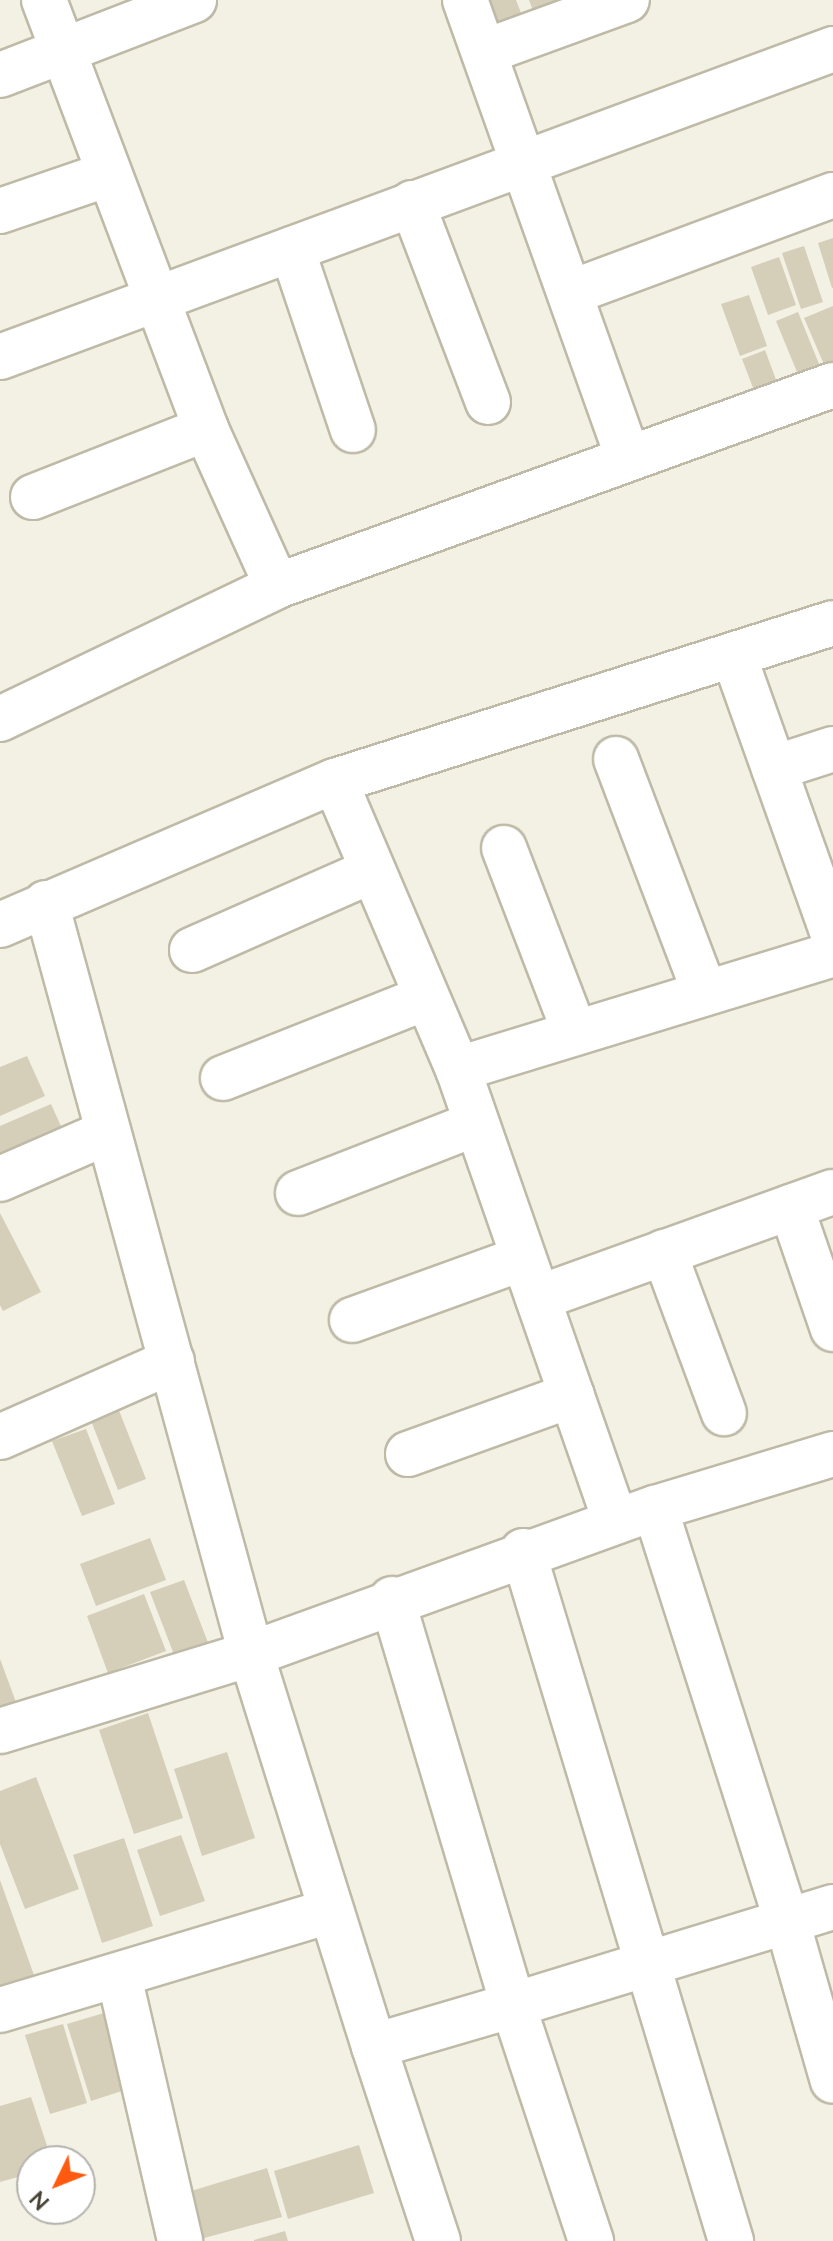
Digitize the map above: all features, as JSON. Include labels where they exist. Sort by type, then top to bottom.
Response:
[{"type":"street","points":[[44,0],[206,429],[277,586]]},
{"type":"street","points":[[0,75],[194,0]]},
{"type":"street","points":[[465,0],[522,168],[572,292],[628,459]]},
{"type":"street","points":[[484,52],[627,0]]},
{"type":"street","points":[[0,357],[155,295],[292,249],[412,203],[522,168],[833,49]]},
{"type":"street","points":[[0,211],[108,174]]},
{"type":"street","points":[[572,292],[833,195]]},
{"type":"street","points":[[412,203],[488,402]]},
{"type":"street","points":[[292,249],[353,430]]},
{"type":"street","points":[[0,719],[277,586],[833,385]]},
{"type":"street","points":[[33,497],[206,429]]},
{"type":"street","points":[[0,925],[335,781],[833,623]]},
{"type":"street","points":[[734,656],[829,908]]},
{"type":"street","points":[[774,768],[833,749]]},
{"type":"street","points":[[616,759],[704,991]]},
{"type":"street","points":[[335,781],[425,998],[458,1069],[572,1395],[635,1514],[787,1921],[833,2081]]},
{"type":"street","points":[[504,848],[575,1033]]},
{"type":"street","points":[[192,950],[371,871]]},
{"type":"street","points":[[46,903],[251,1654],[330,1911],[438,2241]]},
{"type":"street","points":[[458,1069],[704,991],[833,954]]},
{"type":"street","points":[[223,1078],[425,998]]},
{"type":"street","points":[[298,1193],[475,1124]]},
{"type":"street","points":[[0,1179],[108,1132]]},
{"type":"street","points":[[352,1320],[530,1278],[664,1252],[833,1192]]},
{"type":"street","points":[[791,1207],[833,1329]]},
{"type":"street","points":[[664,1252],[724,1413]]},
{"type":"street","points":[[0,1437],[172,1361]]},
{"type":"street","points":[[408,1454],[572,1395]]},
{"type":"street","points":[[0,1731],[251,1654],[523,1551],[833,1454]]},
{"type":"street","points":[[523,1551],[731,2241]]},
{"type":"street","points":[[392,1599],[513,2005],[591,2241]]},
{"type":"street","points":[[374,2046],[833,1907]]},
{"type":"street","points":[[0,2010],[330,1911]]},
{"type":"street","points":[[119,1976],[180,2241]]},
{"type":"building","points":[[482,0],[516,0],[528,31],[500,43]]},
{"type":"building","points":[[529,0],[562,0],[567,13],[538,24]]},
{"type":"building","points":[[833,238],[833,288],[832,288],[818,243]]},
{"type":"building","points":[[804,246],[823,302],[801,309],[782,253]]},
{"type":"building","points":[[779,257],[796,305],[768,315],[751,267]]},
{"type":"building","points":[[749,295],[767,346],[740,356],[721,304]]},
{"type":"building","points":[[833,306],[833,367],[826,369],[804,318]]},
{"type":"building","points":[[798,312],[819,364],[797,372],[776,321]]},
{"type":"building","points":[[765,350],[778,385],[755,393],[742,359]]},
{"type":"building","points":[[27,1056],[45,1096],[0,1116],[0,1067]]},
{"type":"building","points":[[51,1104],[65,1135],[0,1157],[0,1126]]},
{"type":"building","points":[[0,1213],[41,1292],[3,1311],[0,1305]]},
{"type":"building","points":[[118,1408],[146,1479],[118,1490],[90,1418]]},
{"type":"building","points":[[86,1429],[115,1504],[82,1516],[52,1441]]},
{"type":"building","points":[[150,1538],[166,1580],[96,1606],[80,1564]]},
{"type":"building","points":[[184,1580],[212,1653],[178,1665],[150,1592]]},
{"type":"building","points":[[144,1594],[166,1651],[108,1673],[87,1616]]},
{"type":"building","points":[[0,1659],[16,1702],[0,1708]]},
{"type":"building","points":[[148,1713],[183,1818],[134,1834],[99,1730]]},
{"type":"building","points":[[227,1752],[255,1838],[202,1856],[174,1769]]},
{"type":"building","points":[[36,1777],[79,1889],[25,1909],[0,1844],[0,1791]]},
{"type":"building","points":[[181,1835],[205,1901],[160,1916],[137,1850]]},
{"type":"building","points":[[124,1838],[153,1926],[102,1943],[73,1855]]},
{"type":"building","points":[[0,1880],[35,1978],[0,1990]]},
{"type":"building","points":[[104,2013],[128,2089],[91,2101],[67,2024]]},
{"type":"building","points":[[63,2024],[87,2103],[50,2114],[25,2035]]},
{"type":"building","points":[[31,2097],[47,2145],[16,2145],[16,2178],[0,2182],[0,2106]]},
{"type":"building","points":[[359,2145],[374,2193],[288,2219],[274,2171]]},
{"type":"building","points":[[267,2168],[282,2217],[193,2241],[178,2195]]},
{"type":"building","points":[[285,2231],[288,2241],[254,2241],[254,2240]]}]
